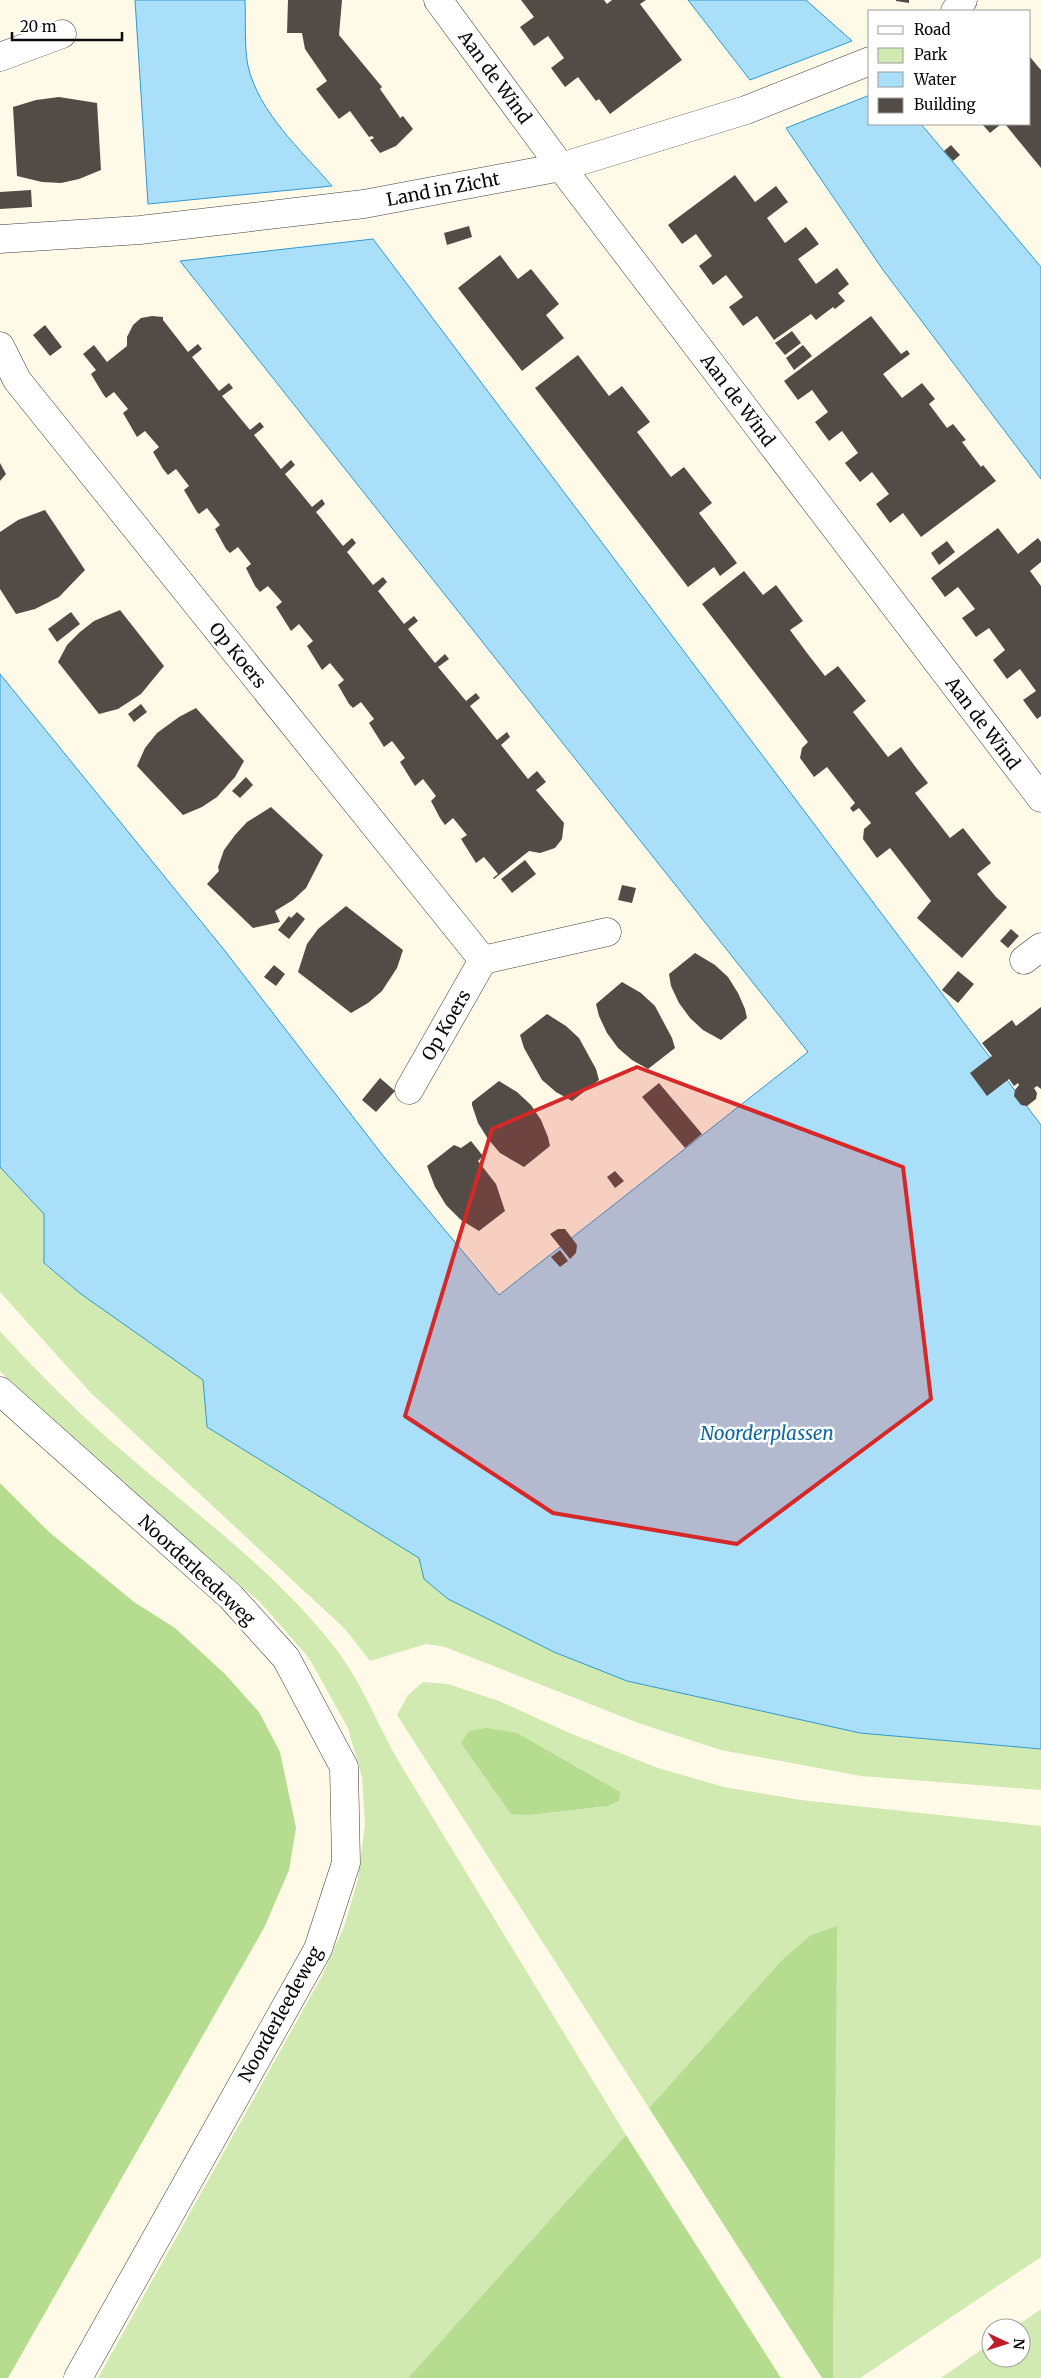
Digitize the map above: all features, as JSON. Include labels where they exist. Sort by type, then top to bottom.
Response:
[{"type":"street","name":"Aan de Wind","points":[[438,0],[561,167],[1041,798]]},
{"type":"street","points":[[0,57],[62,34]]},
{"type":"street","name":"Land in Zicht","points":[[0,239],[140,230],[364,204],[561,167],[746,110],[868,62]]},
{"type":"street","name":"Op Koers","points":[[0,346],[17,380],[483,960],[409,1090]]},
{"type":"street","points":[[483,960],[607,932]]},
{"type":"street","name":"Noorderleedeweg","points":[[0,1391],[237,1604],[286,1658],[344,1767],[346,1863],[318,1949],[78,2378]]},
{"type":"highlighted area","points":[[637,1067],[903,1167],[931,1399],[737,1544],[553,1513],[405,1416],[492,1129]]},
{"type":"green space","points":[[0,1167],[44,1214],[44,1264],[81,1294],[203,1380],[207,1427],[419,1558],[424,1579],[448,1599],[554,1652],[627,1681],[860,1733],[1041,1749],[1041,1790],[861,1776],[721,1750],[641,1724],[445,1647],[426,1644],[370,1661],[345,1629],[90,1392],[0,1292]]},
{"type":"green space","points":[[0,1331],[46,1380],[94,1426],[266,1573],[316,1625],[339,1653],[356,1679],[399,1762],[626,2135],[408,2378],[98,2378],[322,1976],[344,1927],[358,1879],[365,1824],[362,1777],[348,1728],[309,1658],[260,1602],[40,1414],[0,1371]]},
{"type":"green space","points":[[0,1483],[49,1532],[134,1602],[175,1628],[225,1674],[259,1712],[280,1752],[296,1828],[289,1870],[264,1928],[8,2378],[0,2378]]},
{"type":"green space","points":[[423,1682],[448,1684],[499,1701],[572,1734],[658,1768],[724,1787],[801,1800],[1041,1826],[1041,2257],[860,2378],[833,2378],[836,1926],[781,1961],[649,2108],[397,1715],[408,1695]],"holes":[[[619,1801],[609,1806],[529,1815]]]},
{"type":"green space","points":[[487,1728],[517,1733],[620,1792],[619,1801],[609,1806],[529,1815],[511,1814],[461,1743],[469,1731]]},
{"type":"green space","points":[[837,1926],[833,2378],[822,2378],[649,2108],[781,1961],[811,1935]]},
{"type":"green space","points":[[626,2135],[781,2378],[408,2378]]},
{"type":"green space","points":[[1041,2309],[1041,2378],[941,2378],[981,2350],[981,2368],[1031,2368],[1031,2318],[1028,2318]]},
{"type":"water","points":[[135,0],[245,0],[247,58],[253,83],[261,100],[282,130],[332,186],[148,204]]},
{"type":"water","points":[[688,0],[806,0],[852,41],[750,80]]},
{"type":"water","points":[[868,96],[868,125],[922,125],[1041,267],[1041,479],[883,270],[786,128]]},
{"type":"water","name":"Noorderplassen","points":[[373,239],[1041,1125],[1041,1749],[860,1733],[627,1681],[554,1652],[448,1599],[424,1579],[419,1558],[207,1427],[203,1380],[81,1294],[44,1263],[44,1214],[0,1167],[0,674],[225,951],[384,1157],[499,1295],[808,1052],[180,261]]},
{"type":"building","points":[[288,0],[342,0],[339,35],[382,87],[380,89],[400,118],[403,116],[413,129],[396,146],[380,153],[370,140],[374,138],[372,136],[369,137],[350,111],[339,119],[316,89],[327,81],[305,49],[302,33],[287,33]]},
{"type":"building","points":[[521,0],[604,0],[607,4],[612,0],[646,0],[640,4],[682,60],[610,114],[599,99],[596,101],[578,77],[565,87],[551,68],[564,58],[548,36],[534,46],[520,27],[534,17]]},
{"type":"building","points":[[909,0],[909,3],[896,1]]},
{"type":"building","points":[[1031,58],[1041,70],[1041,168],[1006,125],[1031,125]]},
{"type":"building","points":[[59,97],[97,103],[101,170],[79,179],[61,183],[42,182],[17,176],[13,107],[36,100]]},
{"type":"building","points":[[983,125],[1000,125],[990,133]]},
{"type":"building","points":[[951,145],[960,155],[953,161],[944,151]]},
{"type":"building","points":[[735,175],[755,202],[776,186],[788,202],[767,218],[785,243],[806,227],[819,244],[798,259],[816,284],[837,268],[849,284],[838,293],[845,301],[835,309],[833,307],[816,320],[811,314],[774,340],[757,316],[743,326],[729,307],[743,297],[726,275],[713,285],[699,266],[712,256],[696,234],[682,244],[668,225]]},
{"type":"building","points":[[31,190],[32,207],[0,209],[0,192]]},
{"type":"building","points":[[469,226],[472,237],[447,245],[444,233]]},
{"type":"building","points":[[500,255],[518,279],[531,269],[559,304],[546,315],[564,338],[522,371],[458,288]]},
{"type":"building","points":[[871,316],[901,354],[907,350],[910,354],[883,374],[902,398],[922,383],[935,399],[929,404],[947,428],[953,424],[966,440],[962,442],[981,467],[983,465],[996,481],[921,537],[903,513],[890,523],[876,504],[889,494],[872,472],[860,482],[845,463],[858,453],[842,431],[829,441],[815,422],[828,412],[812,390],[798,400],[784,381]]},
{"type":"building","points":[[163,317],[163,320],[188,352],[198,344],[202,349],[192,357],[219,391],[229,383],[233,388],[222,396],[250,430],[260,422],[264,427],[254,435],[281,469],[291,460],[295,465],[285,474],[312,507],[322,499],[325,504],[316,512],[343,546],[352,538],[356,543],[347,552],[373,585],[383,577],[387,582],[378,591],[404,624],[414,616],[418,621],[408,629],[435,663],[445,654],[449,659],[438,667],[466,701],[476,693],[480,698],[470,706],[497,740],[507,732],[510,737],[501,745],[528,779],[537,771],[546,782],[536,790],[564,823],[562,839],[555,848],[540,853],[529,851],[494,879],[498,874],[484,857],[476,863],[461,839],[467,835],[453,818],[445,825],[431,801],[436,796],[423,779],[415,786],[400,762],[405,758],[392,741],[384,747],[369,723],[374,719],[361,702],[353,708],[349,704],[338,685],[344,680],[330,663],[322,670],[307,646],[313,641],[299,624],[291,631],[276,607],[282,602],[268,586],[260,592],[246,568],[251,564],[238,547],[230,553],[226,549],[215,529],[220,525],[207,508],[199,514],[184,490],[189,486],[176,469],[168,475],[163,469],[153,452],[159,447],[145,431],[137,437],[123,413],[128,409],[114,392],[106,398],[91,374],[96,370],[83,354],[94,345],[107,362],[127,346],[127,337],[133,325],[141,318]]},
{"type":"building","points":[[45,325],[62,347],[50,356],[33,335]]},
{"type":"building","points":[[792,331],[801,343],[785,355],[775,343]]},
{"type":"building","points":[[803,345],[812,356],[794,370],[786,358]]},
{"type":"building","points":[[578,355],[609,396],[622,386],[650,422],[637,432],[671,477],[684,467],[712,503],[699,513],[737,563],[720,576],[714,567],[688,587],[535,388]]},
{"type":"building","points":[[0,463],[6,474],[0,481]]},
{"type":"building","points":[[45,510],[85,570],[59,597],[35,609],[16,614],[0,589],[0,532],[18,520]]},
{"type":"building","points":[[998,528],[1018,554],[1038,538],[1041,542],[1041,562],[1030,571],[1041,586],[1041,716],[1037,719],[1023,700],[1036,691],[1020,669],[1007,679],[993,660],[1005,650],[989,628],[976,637],[962,618],[975,609],[958,587],[945,597],[931,578]]},
{"type":"building","points":[[947,541],[955,552],[939,565],[931,553]]},
{"type":"building","points":[[744,571],[763,595],[776,585],[803,621],[790,630],[807,653],[825,676],[838,666],[866,701],[853,712],[888,757],[901,747],[928,783],[915,793],[950,838],[963,828],[991,863],[977,874],[1007,907],[962,958],[917,918],[931,901],[890,848],[877,858],[863,839],[864,829],[871,823],[859,808],[853,812],[850,808],[855,803],[827,767],[814,777],[800,758],[802,748],[808,742],[702,604]]},
{"type":"building","points":[[120,610],[164,666],[141,694],[118,709],[99,714],[58,662],[67,645],[80,632],[94,621]]},
{"type":"building","points":[[71,612],[80,624],[57,642],[48,629]]},
{"type":"building","points":[[141,704],[147,712],[134,722],[128,714]]},
{"type":"building","points":[[196,708],[244,761],[235,777],[217,797],[202,807],[183,815],[137,766],[145,748],[157,733],[179,717]]},
{"type":"building","points":[[246,777],[253,785],[240,798],[232,791]]},
{"type":"building","points":[[271,807],[323,855],[306,888],[293,900],[275,911],[280,922],[253,928],[207,884],[219,871],[218,867],[224,850],[235,835],[247,822]]},
{"type":"building","points":[[525,860],[536,874],[512,893],[501,879]]},
{"type":"building","points":[[622,885],[636,888],[632,903],[618,900]]},
{"type":"building","points":[[346,906],[403,950],[397,968],[382,991],[368,1003],[351,1013],[298,972],[307,944],[318,929]]},
{"type":"building","points":[[297,912],[305,919],[289,939],[278,930],[289,916],[291,918]]},
{"type":"building","points":[[1011,929],[1019,936],[1008,948],[1000,941]]},
{"type":"building","points":[[695,953],[715,965],[728,977],[745,1009],[747,1018],[721,1040],[703,1030],[690,1018],[679,1003],[671,986],[669,974]]},
{"type":"building","points":[[274,965],[285,974],[276,986],[264,977]]},
{"type":"building","points":[[958,971],[974,984],[958,1003],[942,990]]},
{"type":"building","points":[[622,982],[641,993],[655,1006],[672,1038],[675,1048],[648,1069],[632,1060],[618,1048],[607,1033],[599,1016],[596,1004]]},
{"type":"building","points":[[1041,1007],[1041,1089],[1037,1086],[1034,1088],[1037,1093],[1036,1099],[1027,1106],[1021,1105],[1014,1096],[1015,1090],[1019,1085],[1018,1083],[1014,1086],[1009,1079],[987,1096],[970,1073],[992,1056],[982,1043],[1012,1020],[1016,1026]]},
{"type":"building","points":[[547,1014],[566,1026],[579,1038],[596,1069],[599,1080],[572,1101],[556,1092],[542,1080],[524,1048],[520,1035]]},
{"type":"building","points":[[380,1078],[395,1091],[376,1112],[362,1100]]},
{"type":"building","points":[[499,1081],[517,1092],[531,1105],[541,1120],[548,1137],[550,1146],[524,1167],[500,1153],[488,1139],[478,1123],[472,1105],[472,1102]]},
{"type":"building","points":[[659,1083],[702,1134],[685,1148],[642,1097]]},
{"type":"building","points":[[471,1141],[483,1156],[478,1161],[496,1184],[505,1211],[479,1231],[461,1220],[446,1205],[435,1187],[427,1166],[454,1145],[461,1148]]},
{"type":"building","points":[[615,1171],[624,1181],[615,1188],[607,1177]]},
{"type":"building","points":[[558,1229],[565,1229],[577,1245],[576,1253],[570,1259],[550,1234]]},
{"type":"building","points":[[560,1250],[568,1261],[560,1267],[551,1257]]}]
